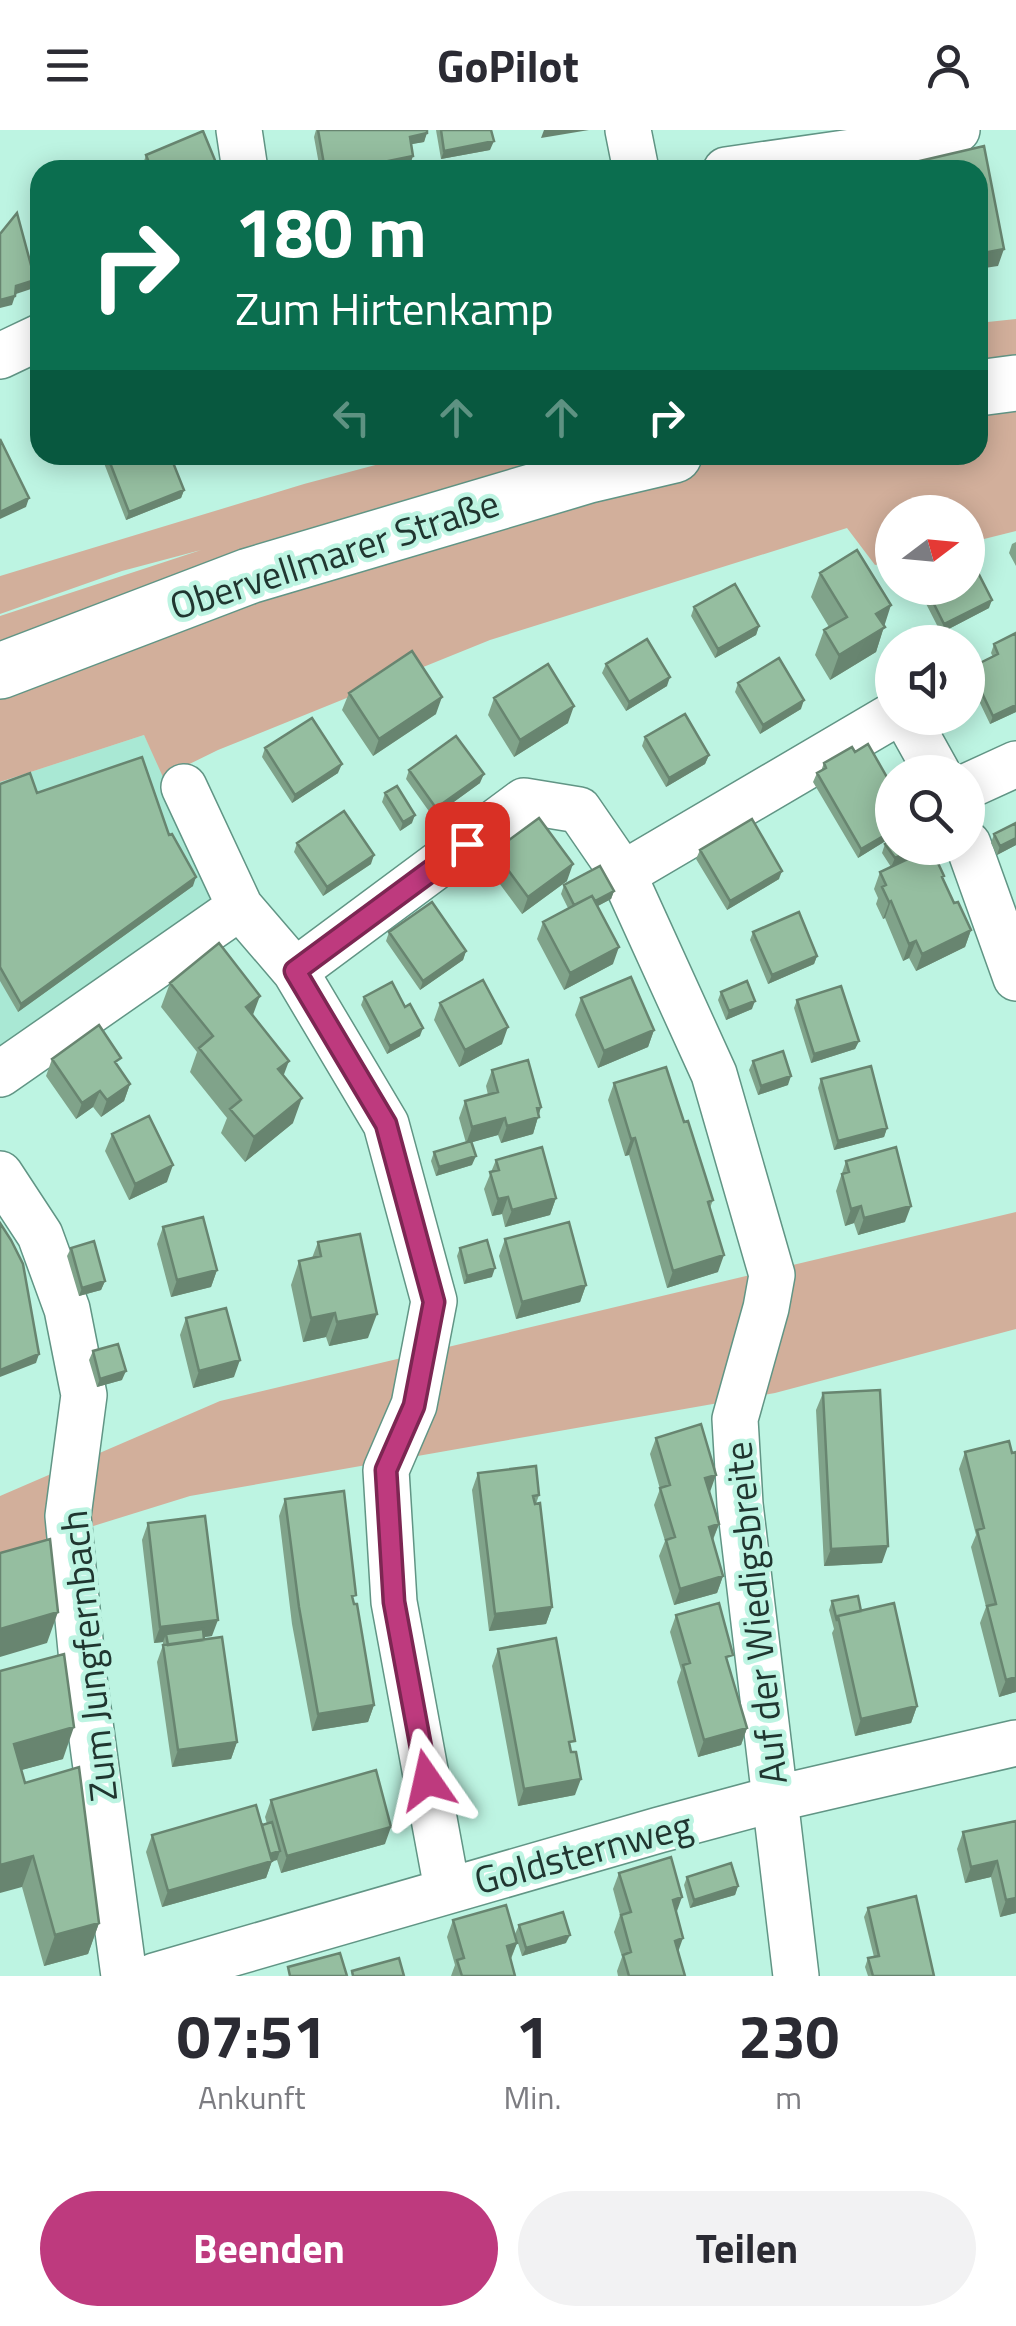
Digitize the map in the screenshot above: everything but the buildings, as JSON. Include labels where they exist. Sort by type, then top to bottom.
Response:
[{"type":"main road","points":[[988,387],[1016,384]]},
{"type":"main road","name":"Obervellmarer Straße","points":[[0,671],[250,576],[629,465]]},
{"type":"street","points":[[240,130],[244,160]]},
{"type":"street","points":[[628,130],[634,160]]},
{"type":"street","points":[[796,160],[887,147],[954,130]]},
{"type":"street","points":[[0,356],[30,341]]},
{"type":"street","points":[[623,874],[875,726]]},
{"type":"street","points":[[985,778],[1016,764]]},
{"type":"street","points":[[184,787],[240,907],[295,971],[386,1124],[434,1302],[414,1406],[386,1470],[394,1602],[447,1889]]},
{"type":"street","name":"Auf der Wiedigsbreite","points":[[295,971],[524,801],[579,810],[623,874],[714,1074],[772,1275],[735,1419],[740,1504],[796,1976]]},
{"type":"street","points":[[976,865],[1016,978]]},
{"type":"street","points":[[0,1074],[240,907]]},
{"type":"street","name":"Zum Jungfernbach","points":[[0,1174],[40,1235],[67,1309],[84,1395],[68,1516],[83,1671],[124,1976]]},
{"type":"street","name":"Goldsternweg","points":[[154,1976],[447,1889],[774,1799],[1016,1744]]},
{"type":"shaded area","points":[[1016,319],[1016,531],[985,539],[985,495],[875,495],[875,565],[847,528],[490,640],[218,750],[163,777],[144,735],[0,782],[0,616],[201,550],[122,571],[0,614],[0,576],[375,465],[988,465],[988,322]]},
{"type":"shaded area","points":[[144,735],[224,899],[0,1063],[0,782]]},
{"type":"shaded area","points":[[1016,1212],[1016,1329],[775,1393],[190,1496],[0,1555],[0,1496],[220,1401]]},
{"type":"route","points":[[427,1780],[394,1602],[386,1470],[414,1406],[434,1302],[386,1124],[295,971],[467,844]]}]
